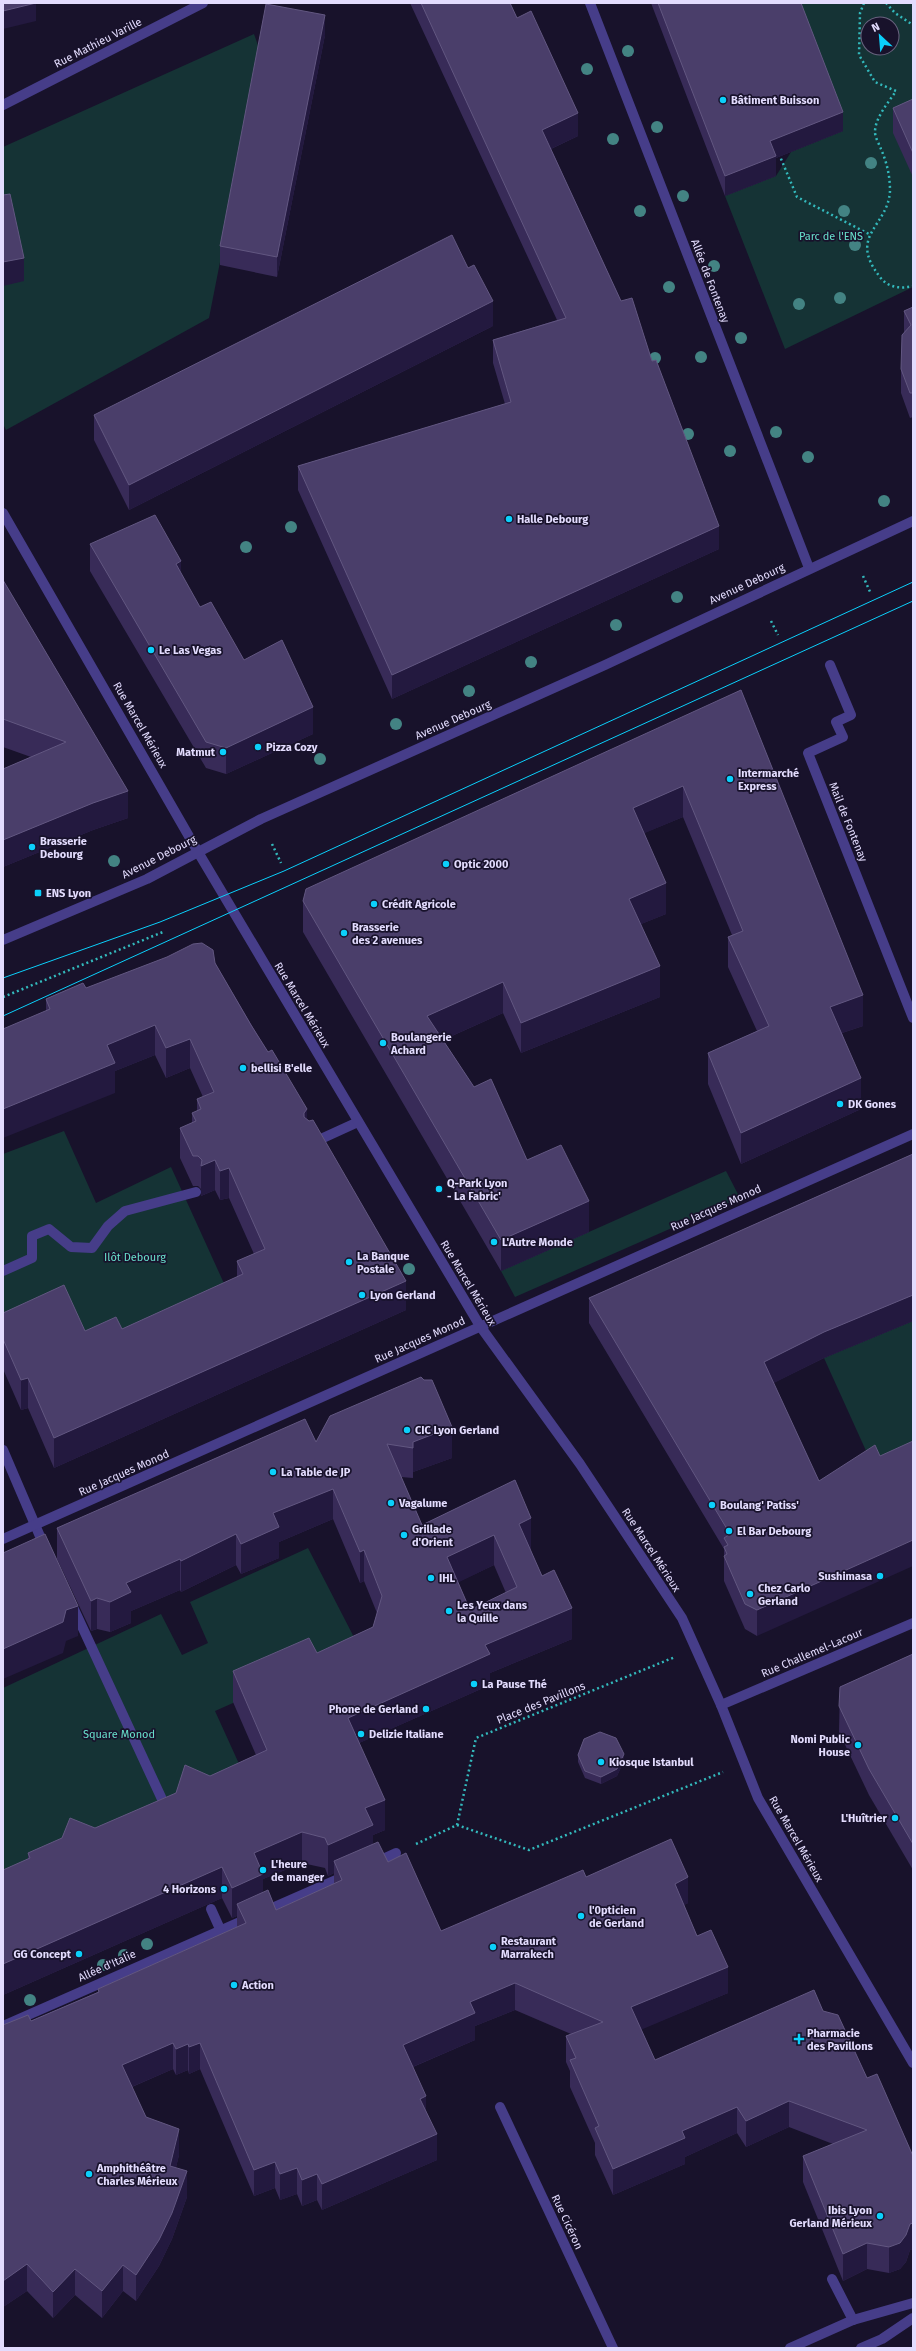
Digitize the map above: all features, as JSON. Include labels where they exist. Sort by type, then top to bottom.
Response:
[{"type":"street","name":"Rue Mathieu Varille","points":[[3,105],[203,3]]},
{"type":"street","name":"Allée de Fontenay","points":[[590,3],[808,568]]},
{"type":"street","name":"Rue Marcel Mérieux","points":[[3,513],[198,852],[480,1326],[580,1464],[682,1618],[694,1649],[721,1705],[758,1798],[913,2063]]},
{"type":"street","name":"Avenue Debourg","points":[[3,940],[146,879],[289,807],[605,665],[808,568],[913,521]]},
{"type":"street","name":"Mail de Fontenay","points":[[830,665],[852,715],[836,722],[843,736],[808,753],[913,1018]]},
{"type":"street","points":[[310,1144],[358,1122]]},
{"type":"street","name":"Rue Jacques Monod","points":[[3,1539],[913,1134]]},
{"type":"street","points":[[3,1271],[32,1258],[32,1236],[49,1229],[71,1247],[92,1248],[108,1226],[125,1211],[196,1192]]},
{"type":"street","points":[[3,1450],[49,1557]]},
{"type":"street","points":[[68,1597],[170,1818]]},
{"type":"street","name":"Rue Challemel-Lacour","points":[[721,1705],[913,1623]]},
{"type":"street","name":"Allée d'Italie","points":[[3,2026],[220,1929],[396,1853]]},
{"type":"street","points":[[211,1909],[220,1929]]},
{"type":"street","name":"Rue Cicéron","points":[[500,2107],[613,2348]]},
{"type":"street","points":[[832,2279],[854,2320]]},
{"type":"street","points":[[790,2348],[854,2320],[913,2303]]},
{"type":"street","points":[[861,2348],[882,2339],[913,2318]]},
{"type":"path","points":[[864,3],[860,13],[859,55],[875,82],[896,92],[879,117],[875,132],[889,171],[890,192],[885,210],[869,234],[867,252],[874,269],[883,281],[897,288],[913,286]]},
{"type":"path","points":[[886,3],[895,13],[913,25]]},
{"type":"path","points":[[776,147],[797,197],[869,234]]},
{"type":"path","points":[[863,576],[871,594]]},
{"type":"path","points":[[771,621],[778,635]]},
{"type":"path","points":[[272,844],[281,863]]},
{"type":"path","points":[[3,997],[163,932]]},
{"type":"path","name":"Place des Pavillons","points":[[457,1825],[476,1738],[694,1649]]},
{"type":"path","points":[[396,1853],[457,1825],[529,1850],[744,1764]]},
{"type":"green space","name":"Parc de l'ENS","points":[[793,3],[913,3],[913,287],[785,349],[725,196],[776,176],[791,152],[843,131]]},
{"type":"green space","points":[[254,34],[261,54],[209,318],[6,430],[3,424],[3,286],[10,217],[3,193],[3,147]]},
{"type":"green space","name":"Ilôt Debourg","points":[[64,1131],[96,1203],[171,1167],[227,1290],[93,1346],[3,1338],[3,1154]]},
{"type":"green space","points":[[726,1171],[740,1198],[515,1297],[501,1271]]},
{"type":"green space","points":[[913,1321],[913,1447],[872,1464],[824,1358]]},
{"type":"green space","name":"Square Monod","points":[[308,1548],[359,1647],[215,1711],[245,1777],[3,1888],[3,1688],[161,1614],[182,1655],[208,1643],[190,1602]]},
{"type":"building","points":[[3,3],[36,3],[3,11]]},
{"type":"building","name":"Halle Debourg","points":[[421,3],[510,3],[517,18],[531,11],[578,113],[542,130],[621,301],[632,298],[652,361],[656,360],[719,526],[392,675],[298,466],[511,402],[493,340],[566,318]]},
{"type":"building","name":"Bâtiment Buisson","points":[[658,3],[801,3],[843,112],[770,141],[776,156],[725,176]]},
{"type":"building","points":[[266,4],[325,15],[277,257],[220,246]]},
{"type":"building","points":[[913,99],[913,153],[893,108]]},
{"type":"building","points":[[10,194],[24,258],[3,262],[3,195]]},
{"type":"building","points":[[452,235],[468,268],[474,265],[493,301],[129,485],[94,415]]},
{"type":"building","points":[[913,307],[913,393],[910,393],[901,369],[902,335],[911,325],[904,311]]},
{"type":"building","points":[[155,515],[181,561],[176,564],[200,607],[211,602],[244,660],[282,640],[313,707],[226,748],[206,742],[90,544]]},
{"type":"building","points":[[3,580],[128,791],[93,803],[3,840],[3,769],[66,742],[3,719]]},
{"type":"building","points":[[741,690],[863,995],[830,1007],[861,1078],[741,1133],[708,1053],[769,1026],[728,937],[743,931],[683,786],[633,808],[666,883],[629,899],[660,966],[521,1023],[503,982],[427,1016],[474,1087],[491,1079],[527,1160],[561,1145],[589,1201],[501,1240],[303,901],[306,889]]},
{"type":"building","points":[[202,943],[213,950],[215,963],[251,1025],[268,1052],[272,1050],[307,1109],[304,1113],[304,1117],[309,1121],[313,1120],[406,1281],[54,1438],[28,1378],[21,1380],[3,1339],[3,1313],[64,1285],[85,1331],[116,1317],[122,1329],[243,1274],[237,1261],[265,1249],[229,1168],[220,1171],[215,1160],[201,1166],[202,1160],[198,1156],[193,1156],[180,1128],[196,1121],[192,1113],[201,1109],[197,1099],[214,1092],[190,1039],[166,1048],[155,1025],[107,1045],[115,1063],[3,1109],[3,1029],[50,1009],[46,999],[83,983],[86,988],[167,957],[193,944]]},
{"type":"building","points":[[913,1154],[913,1295],[824,1332],[764,1362],[819,1481],[875,1445],[880,1456],[913,1441],[913,1540],[757,1610],[745,1604],[724,1556],[727,1554],[724,1547],[728,1545],[724,1538],[730,1534],[589,1298]]},
{"type":"building","points":[[421,1377],[424,1380],[432,1380],[452,1427],[413,1442],[413,1448],[387,1444],[422,1525],[515,1480],[531,1518],[519,1524],[542,1576],[554,1570],[572,1608],[485,1645],[490,1654],[348,1718],[385,1800],[365,1808],[373,1825],[328,1845],[325,1838],[302,1832],[254,1853],[263,1874],[232,1888],[222,1867],[3,1964],[3,1870],[30,1858],[28,1853],[62,1838],[70,1818],[95,1828],[176,1793],[185,1765],[210,1776],[267,1750],[233,1671],[309,1638],[317,1653],[373,1627],[382,1596],[364,1550],[360,1552],[333,1489],[273,1513],[279,1527],[241,1544],[236,1534],[181,1561],[180,1559],[126,1583],[131,1592],[110,1602],[97,1598],[91,1601],[57,1528],[305,1419],[316,1442],[330,1416]],"holes":[[[494,1535],[517,1587],[470,1610],[447,1557]]]},
{"type":"building","points":[[45,1534],[78,1606],[66,1610],[63,1622],[3,1649],[3,1553]]},
{"type":"building","points":[[913,1654],[913,1844],[869,1769],[839,1706],[840,1687]]},
{"type":"building","name":"Kiosque Istanbul","points":[[600,1732],[616,1738],[624,1754],[617,1769],[601,1777],[585,1771],[578,1755],[584,1739]]},
{"type":"building","points":[[671,1839],[688,1877],[675,1884],[697,1936],[711,1930],[728,1967],[631,2007],[655,2060],[814,1990],[823,2011],[838,2015],[867,2078],[877,2074],[913,2156],[913,2223],[910,2224],[906,2235],[900,2243],[889,2247],[867,2243],[843,2254],[803,2156],[867,2130],[789,2101],[746,2121],[737,2107],[682,2131],[685,2138],[613,2169],[595,2128],[599,2126],[570,2060],[576,2058],[566,2036],[603,2022],[515,1983],[470,2002],[475,2013],[403,2045],[426,2096],[420,2099],[437,2134],[322,2184],[317,2174],[302,2180],[297,2168],[280,2174],[275,2162],[254,2170],[200,2043],[189,2047],[188,2044],[176,2049],[173,2043],[122,2065],[146,2117],[179,2129],[170,2166],[187,2171],[172,2213],[159,2240],[136,2275],[123,2265],[102,2291],[75,2269],[53,2292],[27,2264],[3,2281],[3,2025],[28,2015],[31,2021],[99,1992],[98,1989],[246,1923],[237,1904],[268,1890],[276,1910],[342,1880],[334,1861],[378,1842],[388,1862],[406,1853],[441,1931],[583,1870],[586,1877]]},
{"type":"tram line","points":[[3,978],[160,922],[284,871],[913,582]]},
{"type":"tram line","points":[[3,1016],[913,601]]},
{"type":"place","name":"Bâtiment Buisson","points":[[723,100]]},
{"type":"place","name":"Halle Debourg","points":[[509,519]]},
{"type":"place","name":"Le Las Vegas","points":[[151,650]]},
{"type":"place","name":"Pizza Cozy","points":[[258,747]]},
{"type":"place","name":"Matmut","points":[[223,752]]},
{"type":"place","name":"Intermarché Express","points":[[730,779]]},
{"type":"place","name":"Brasserie Debourg","points":[[32,847]]},
{"type":"place","name":"Optic 2000","points":[[446,864]]},
{"type":"place","name":"ENS Lyon","points":[[38,893]]},
{"type":"place","name":"Crédit Agricole","points":[[374,904]]},
{"type":"place","name":"Brasserie des 2 avenues","points":[[344,933]]},
{"type":"place","name":"Boulangerie Achard","points":[[383,1043]]},
{"type":"place","name":"bellisi B'elle","points":[[243,1068]]},
{"type":"place","name":"DK Gones","points":[[840,1104]]},
{"type":"place","name":"Q-Park Lyon - La Fabric'","points":[[439,1189]]},
{"type":"place","name":"L'Autre Monde","points":[[494,1242]]},
{"type":"place","name":"La Banque Postale","points":[[349,1262]]},
{"type":"place","name":"Lyon Gerland","points":[[362,1295]]},
{"type":"place","name":"CIC Lyon Gerland","points":[[407,1430]]},
{"type":"place","name":"La Table de JP","points":[[273,1472]]},
{"type":"place","name":"Vagalume","points":[[391,1503]]},
{"type":"place","name":"Boulang' Patiss'","points":[[712,1505]]},
{"type":"place","name":"El Bar Debourg","points":[[729,1531]]},
{"type":"place","name":"Grillade d'Orient","points":[[404,1535]]},
{"type":"place","name":"Sushimasa","points":[[880,1576]]},
{"type":"place","name":"IHL","points":[[431,1578]]},
{"type":"place","name":"Chez Carlo Gerland","points":[[750,1594]]},
{"type":"place","name":"Les Yeux dans la Quille","points":[[449,1611]]},
{"type":"place","name":"La Pause Thé","points":[[474,1684]]},
{"type":"place","name":"Phone de Gerland","points":[[426,1709]]},
{"type":"place","name":"Delizie Italiane","points":[[361,1734]]},
{"type":"place","name":"Nomi Public House","points":[[858,1745]]},
{"type":"place","name":"Kiosque Istanbul","points":[[601,1762]]},
{"type":"place","name":"L'Huîtrier","points":[[895,1818]]},
{"type":"place","name":"L'heure de manger","points":[[263,1870]]},
{"type":"place","name":"4 Horizons","points":[[224,1889]]},
{"type":"place","name":"l'0pticien de Gerland","points":[[581,1916]]},
{"type":"place","name":"Restaurant Marrakech","points":[[493,1947]]},
{"type":"place","name":"GG Concept","points":[[79,1954]]},
{"type":"place","name":"Action","points":[[234,1985]]},
{"type":"place","name":"Pharmacie des Pavillons","points":[[799,2039]]},
{"type":"place","name":"Amphithéâtre Charles Mérieux","points":[[89,2174]]},
{"type":"place","name":"Ibis Lyon Gerland Mérieux","points":[[880,2216]]}]
